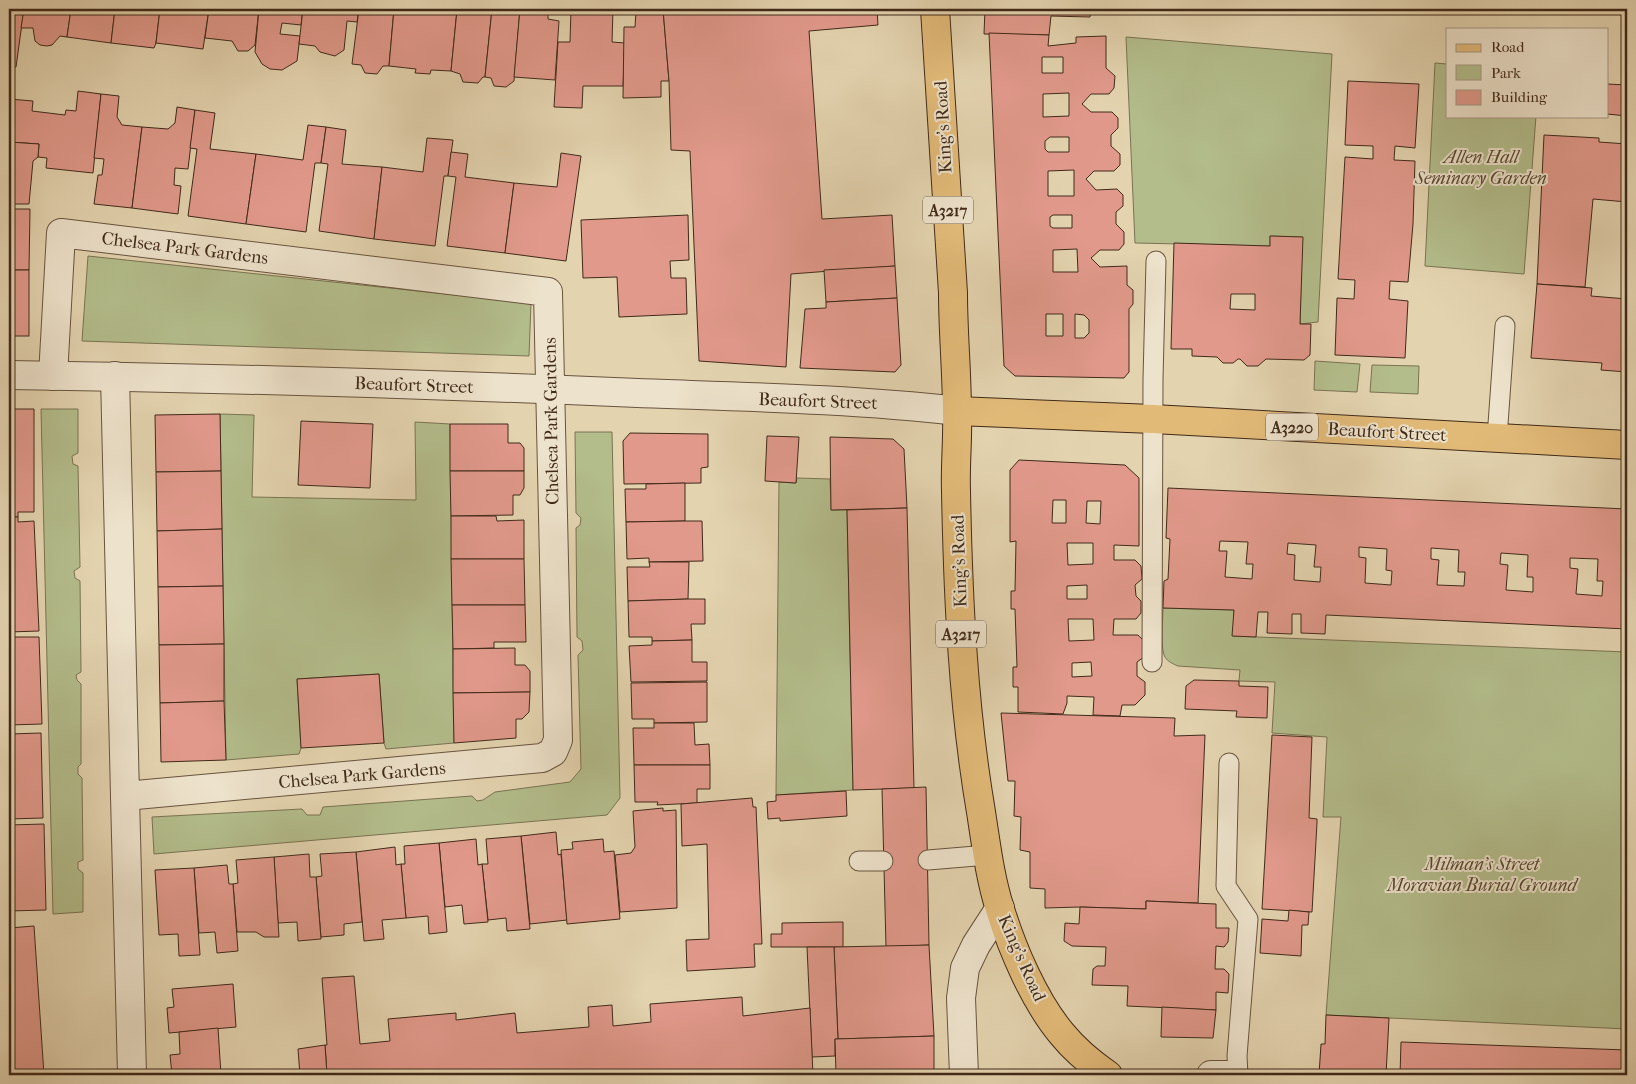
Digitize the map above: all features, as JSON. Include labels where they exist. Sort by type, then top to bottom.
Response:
[{"type":"main road","name":"King's Road","points":[[935,9],[953,293],[953,334],[958,411],[956,489],[962,650],[974,772],[988,855],[1000,908],[1016,950],[1040,1003],[1062,1035],[1094,1065],[1108,1075]]},
{"type":"main road","name":"Beaufort Street","points":[[958,411],[1153,419],[1627,445]]},
{"type":"street","name":"Chelsea Park Gardens","points":[[53,376],[61,233],[548,292],[558,740],[553,752],[542,758],[125,796]]},
{"type":"street","name":"Beaufort Street","points":[[9,375],[115,376],[550,389],[883,403],[958,411]]},
{"type":"street","points":[[115,376],[132,1075]]},
{"type":"street","points":[[964,1075],[961,998],[964,968],[1000,908]]},
{"type":"street","points":[[1211,1075],[1236,1075]]},
{"type":"lane","points":[[1152,662],[1156,261]]},
{"type":"lane","points":[[1497,438],[1505,326]]},
{"type":"lane","points":[[1230,762],[1226,886],[1248,919],[1236,1075]]},
{"type":"lane","points":[[928,860],[988,855]]},
{"type":"lane","points":[[859,861],[883,860]]},
{"type":"green space","points":[[1126,37],[1332,54],[1318,322],[1300,324],[1302,237],[1270,236],[1270,246],[1135,243]]},
{"type":"green space","name":"Allen Hall Seminary Garden","points":[[1435,63],[1446,64],[1446,118],[1536,118],[1524,274],[1425,266]]},
{"type":"green space","points":[[88,256],[531,303],[529,356],[82,341]]},
{"type":"green space","points":[[1315,361],[1360,364],[1357,392],[1314,390]]},
{"type":"green space","points":[[1372,365],[1419,366],[1418,394],[1370,392]]},
{"type":"green space","points":[[41,409],[78,409],[78,453],[72,456],[73,464],[78,466],[80,567],[74,571],[75,578],[80,581],[81,672],[76,675],[77,680],[81,684],[81,764],[78,767],[78,774],[82,778],[83,860],[78,862],[78,869],[83,873],[83,912],[53,914]]},
{"type":"green space","points":[[220,414],[254,415],[252,497],[416,500],[415,422],[450,424],[454,743],[386,749],[379,674],[297,679],[301,748],[299,754],[226,760]]},
{"type":"green space","points":[[575,432],[612,432],[620,798],[607,815],[154,854],[152,817],[302,809],[307,815],[320,815],[323,807],[472,796],[477,801],[483,800],[495,792],[570,782],[581,769],[578,655],[583,650],[582,641],[577,637],[576,528],[580,525],[581,518],[576,513]]},
{"type":"green space","points":[[797,478],[830,479],[831,510],[847,510],[853,790],[776,795],[779,482],[796,483]]},
{"type":"green space","name":"Milman's Street Moravian Burial Ground","points":[[1163,608],[1234,610],[1233,636],[1627,652],[1627,1029],[1326,1015],[1341,817],[1323,817],[1327,737],[1272,733],[1275,682],[1239,681],[1240,670],[1178,666],[1169,661],[1163,653]]},
{"type":"building","points":[[9,9],[24,9],[16,67],[9,66]]},
{"type":"building","points":[[24,9],[71,9],[67,37],[60,36],[52,45],[40,45],[35,41],[33,28],[21,28]]},
{"type":"building","points":[[71,9],[115,9],[111,43],[67,37]]},
{"type":"building","points":[[115,9],[160,9],[154,48],[111,43]]},
{"type":"building","points":[[160,9],[209,9],[203,49],[156,43]]},
{"type":"building","points":[[209,9],[259,9],[255,45],[248,51],[238,51],[232,41],[205,38]]},
{"type":"building","points":[[259,9],[303,9],[301,25],[282,23],[280,34],[300,36],[297,61],[282,70],[270,69],[262,64],[255,52]]},
{"type":"building","points":[[303,9],[359,9],[357,22],[347,21],[344,50],[335,56],[320,52],[315,46],[299,44]]},
{"type":"building","points":[[359,9],[394,9],[389,66],[383,66],[377,74],[365,73],[361,65],[352,64]]},
{"type":"building","points":[[394,9],[457,10],[451,71],[431,70],[430,74],[415,73],[416,69],[389,66]]},
{"type":"building","points":[[492,9],[485,77],[478,83],[463,82],[460,74],[451,71],[457,10]]},
{"type":"building","points":[[492,9],[520,9],[514,81],[506,87],[494,86],[491,78],[485,77]]},
{"type":"building","points":[[520,9],[548,9],[548,19],[559,21],[555,80],[514,77]]},
{"type":"building","points":[[571,9],[613,9],[612,42],[625,43],[623,86],[583,86],[582,108],[554,107],[558,42],[570,42]]},
{"type":"building","points":[[651,9],[663,9],[669,81],[661,81],[661,97],[623,98],[624,27],[635,27],[636,12],[650,12]]},
{"type":"building","points":[[663,9],[877,9],[878,25],[809,31],[822,219],[892,215],[895,266],[791,274],[786,367],[699,361],[690,151],[671,150],[669,81]]},
{"type":"building","points":[[985,9],[1091,9],[1090,17],[1051,16],[1049,35],[984,34]]},
{"type":"building","points":[[989,33],[1049,35],[1048,46],[1076,43],[1076,37],[1106,36],[1106,68],[1115,76],[1114,88],[1109,94],[1091,94],[1082,104],[1091,112],[1112,112],[1118,118],[1118,128],[1111,135],[1111,146],[1120,154],[1120,165],[1114,171],[1094,171],[1086,179],[1096,190],[1117,189],[1123,195],[1123,206],[1116,212],[1116,224],[1124,232],[1124,244],[1119,250],[1100,250],[1091,258],[1100,267],[1127,266],[1127,285],[1133,290],[1133,304],[1129,309],[1129,372],[1124,378],[1015,376],[1004,366]],"holes":[[[1042,57],[1063,57],[1063,73],[1042,73]],[[1069,93],[1069,116],[1043,117],[1043,94]],[[1050,137],[1069,137],[1069,152],[1048,152],[1045,149],[1045,141]],[[1074,170],[1074,196],[1048,196],[1048,171]],[[1053,215],[1072,215],[1072,228],[1053,228],[1050,226],[1050,217]],[[1077,249],[1078,272],[1053,272],[1053,250]],[[1046,314],[1063,314],[1063,336],[1046,336]],[[1075,314],[1084,315],[1089,320],[1089,333],[1084,338],[1075,338]]]},
{"type":"building","points":[[1348,81],[1419,84],[1415,148],[1395,146],[1394,160],[1415,161],[1413,224],[1408,282],[1390,281],[1389,299],[1408,301],[1405,358],[1335,355],[1337,298],[1354,299],[1355,280],[1338,279],[1345,157],[1373,159],[1373,146],[1345,145]]},
{"type":"building","points":[[1608,84],[1627,85],[1627,116],[1608,114]]},
{"type":"building","points":[[78,91],[101,94],[93,173],[46,168],[47,158],[38,157],[39,144],[9,142],[9,99],[33,101],[32,111],[65,115],[66,110],[76,111]]},
{"type":"building","points":[[101,94],[119,96],[117,117],[122,125],[142,127],[132,208],[94,204],[98,175],[102,175],[104,159],[94,158]]},
{"type":"building","points":[[177,107],[195,110],[188,169],[175,168],[174,185],[181,186],[178,214],[132,208],[142,127],[168,129],[175,123]]},
{"type":"building","points":[[195,110],[215,113],[210,149],[256,154],[246,224],[188,216],[197,149],[190,148]]},
{"type":"building","points":[[308,125],[326,127],[321,163],[315,163],[306,232],[246,224],[256,154],[303,160]]},
{"type":"building","points":[[326,127],[346,130],[342,164],[382,167],[374,239],[319,231],[328,164],[321,163]]},
{"type":"building","points":[[1544,135],[1599,138],[1599,142],[1627,144],[1627,202],[1593,199],[1585,287],[1537,284]]},
{"type":"building","points":[[427,138],[453,140],[448,176],[444,176],[435,246],[374,239],[382,167],[423,172]]},
{"type":"building","points":[[9,142],[39,144],[38,157],[33,161],[29,204],[9,204]]},
{"type":"building","points":[[451,152],[468,154],[465,177],[514,183],[505,253],[447,246],[456,177],[448,176]]},
{"type":"building","points":[[561,153],[581,156],[566,261],[505,253],[514,183],[557,187]]},
{"type":"building","points":[[9,209],[30,209],[29,270],[9,270]]},
{"type":"building","points":[[688,215],[689,260],[670,261],[671,278],[686,278],[687,314],[619,317],[617,277],[583,278],[581,220]]},
{"type":"building","points":[[1270,236],[1303,237],[1300,324],[1311,324],[1310,355],[1304,360],[1266,359],[1258,366],[1247,366],[1240,359],[1233,363],[1223,363],[1217,357],[1192,356],[1192,349],[1171,349],[1174,243],[1270,246]],"holes":[[[1231,294],[1255,294],[1255,310],[1230,309]]]},
{"type":"building","points":[[895,266],[897,298],[826,302],[824,270]]},
{"type":"building","points":[[9,270],[29,270],[29,336],[9,336]]},
{"type":"building","points":[[1537,284],[1592,288],[1591,296],[1627,299],[1627,372],[1601,370],[1602,363],[1531,358]]},
{"type":"building","points":[[897,298],[901,365],[895,372],[800,368],[805,309],[826,308],[826,302]]},
{"type":"building","points":[[9,409],[34,409],[34,512],[18,512],[18,517],[9,517]]},
{"type":"building","points":[[220,414],[221,471],[156,472],[155,415]]},
{"type":"building","points":[[301,421],[373,424],[370,488],[298,485]]},
{"type":"building","points":[[450,424],[508,424],[508,443],[520,443],[524,448],[524,471],[450,471]]},
{"type":"building","points":[[630,433],[708,434],[708,467],[701,468],[701,483],[624,484],[623,441]]},
{"type":"building","points":[[767,436],[799,437],[796,483],[765,481]]},
{"type":"building","points":[[830,437],[893,439],[904,449],[907,508],[831,510]]},
{"type":"building","points":[[1019,460],[1125,465],[1139,478],[1139,546],[1114,545],[1114,560],[1135,560],[1141,566],[1142,579],[1135,585],[1136,596],[1141,601],[1141,613],[1136,619],[1114,619],[1113,635],[1138,635],[1144,641],[1144,657],[1137,662],[1137,676],[1145,682],[1145,695],[1135,705],[1122,705],[1120,716],[1093,715],[1094,697],[1067,696],[1067,703],[1063,714],[1018,712],[1018,687],[1013,687],[1013,667],[1017,667],[1015,609],[1011,609],[1011,591],[1015,591],[1016,541],[1010,542],[1010,470]],"holes":[[[1053,500],[1066,500],[1066,523],[1052,523]],[[1087,501],[1101,501],[1100,524],[1086,523]],[[1067,543],[1093,543],[1093,564],[1068,565]],[[1087,585],[1087,599],[1067,599],[1067,586]],[[1068,619],[1093,619],[1094,640],[1069,641]],[[1091,662],[1092,676],[1072,677],[1072,663]]]},
{"type":"building","points":[[221,471],[222,529],[157,531],[156,472]]},
{"type":"building","points":[[450,471],[524,471],[524,488],[520,495],[513,495],[513,515],[451,516]]},
{"type":"building","points":[[685,483],[685,521],[626,522],[625,489],[646,489],[646,484]]},
{"type":"building","points":[[1168,488],[1627,509],[1627,629],[1326,615],[1325,634],[1301,633],[1301,614],[1292,614],[1292,634],[1267,633],[1268,612],[1258,612],[1256,637],[1232,636],[1234,610],[1163,608],[1164,581],[1168,579],[1170,539],[1166,538]],"holes":[[[1220,541],[1248,542],[1246,564],[1253,564],[1252,579],[1225,577],[1227,551],[1219,551]],[[1288,543],[1316,545],[1314,567],[1321,567],[1320,582],[1294,580],[1295,555],[1287,554]],[[1359,547],[1387,549],[1386,570],[1392,571],[1391,585],[1365,583],[1366,558],[1359,557]],[[1431,548],[1459,550],[1458,572],[1465,572],[1464,586],[1437,585],[1439,560],[1431,559]],[[1501,553],[1528,555],[1527,577],[1533,577],[1533,592],[1506,590],[1508,565],[1500,564]],[[1570,558],[1598,559],[1597,581],[1603,581],[1602,596],[1576,594],[1578,569],[1570,568]]]},
{"type":"building","points":[[907,508],[914,788],[853,790],[847,510]]},
{"type":"building","points":[[451,516],[496,516],[497,521],[524,520],[524,559],[451,559]]},
{"type":"building","points":[[9,517],[18,517],[18,522],[34,521],[39,631],[9,632]]},
{"type":"building","points":[[702,521],[703,561],[649,562],[649,558],[627,559],[626,522]]},
{"type":"building","points":[[222,529],[223,586],[158,587],[157,531]]},
{"type":"building","points":[[451,559],[524,559],[525,605],[452,605]]},
{"type":"building","points":[[649,562],[689,562],[688,599],[628,601],[627,567],[650,567]]},
{"type":"building","points":[[223,586],[224,644],[159,645],[158,587]]},
{"type":"building","points":[[705,599],[705,624],[691,624],[692,640],[652,641],[652,637],[629,637],[628,601]]},
{"type":"building","points":[[452,605],[525,605],[526,642],[494,642],[494,648],[453,649]]},
{"type":"building","points":[[9,637],[39,637],[42,724],[9,725]]},
{"type":"building","points":[[692,640],[692,662],[707,662],[707,681],[631,682],[629,646],[652,645],[652,641]]},
{"type":"building","points":[[224,644],[224,701],[160,703],[159,645]]},
{"type":"building","points":[[515,648],[515,665],[525,665],[530,671],[530,692],[453,693],[453,649]]},
{"type":"building","points":[[379,674],[384,743],[301,748],[297,679]]},
{"type":"building","points":[[1194,680],[1239,681],[1239,686],[1268,687],[1267,718],[1236,717],[1237,711],[1185,709],[1186,686]]},
{"type":"building","points":[[707,682],[707,722],[654,723],[654,719],[632,719],[631,683]]},
{"type":"building","points":[[530,692],[529,712],[522,719],[516,719],[516,738],[454,743],[453,693]]},
{"type":"building","points":[[224,701],[226,760],[161,762],[160,703]]},
{"type":"building","points":[[1001,713],[1175,718],[1174,736],[1205,735],[1198,903],[1146,901],[1146,909],[1045,908],[1045,889],[1030,888],[1030,852],[1020,850],[1021,817],[1014,816],[1015,781],[1008,781]]},
{"type":"building","points":[[654,723],[694,723],[695,745],[709,744],[710,765],[634,765],[633,728],[654,728]]},
{"type":"building","points":[[41,733],[43,818],[9,819],[9,734]]},
{"type":"building","points":[[1272,735],[1312,737],[1309,818],[1317,819],[1317,823],[1312,912],[1262,909]]},
{"type":"building","points":[[634,765],[710,765],[710,789],[697,789],[697,803],[657,805],[658,802],[635,802]]},
{"type":"building","points":[[926,787],[929,945],[886,947],[882,789]]},
{"type":"building","points":[[846,791],[847,816],[780,821],[780,818],[768,819],[767,802],[776,801],[776,795]]},
{"type":"building","points":[[752,798],[753,807],[756,807],[762,944],[754,944],[755,967],[687,971],[686,940],[709,939],[707,844],[682,846],[681,804]]},
{"type":"building","points":[[663,808],[663,811],[676,810],[677,908],[620,912],[615,855],[631,853],[635,847],[633,811]]},
{"type":"building","points":[[44,824],[46,910],[9,911],[9,825]]},
{"type":"building","points":[[556,832],[558,855],[561,854],[567,920],[530,924],[521,836]]},
{"type":"building","points":[[521,836],[530,929],[507,931],[506,918],[488,920],[482,864],[488,864],[486,839]]},
{"type":"building","points":[[476,839],[478,865],[482,864],[488,922],[464,924],[462,905],[445,907],[439,843]]},
{"type":"building","points":[[603,839],[604,852],[614,851],[620,919],[567,924],[561,850],[573,849],[572,842]]},
{"type":"building","points":[[439,843],[447,932],[429,934],[428,916],[406,918],[401,864],[405,864],[404,846]]},
{"type":"building","points":[[395,847],[396,865],[401,864],[406,918],[382,920],[384,939],[364,941],[356,852]]},
{"type":"building","points":[[356,852],[362,922],[344,924],[344,935],[321,937],[316,877],[322,876],[320,854]]},
{"type":"building","points":[[309,854],[310,877],[316,877],[321,939],[298,941],[297,922],[278,923],[274,857]]},
{"type":"building","points":[[274,857],[279,937],[264,937],[256,932],[237,932],[233,884],[238,883],[236,860]]},
{"type":"building","points":[[227,865],[229,884],[233,884],[238,951],[217,953],[215,932],[199,933],[194,868]]},
{"type":"building","points":[[194,868],[200,955],[179,956],[178,934],[159,935],[155,870]]},
{"type":"building","points":[[1146,901],[1216,904],[1216,928],[1229,928],[1228,942],[1224,947],[1216,946],[1215,969],[1224,969],[1229,974],[1228,993],[1216,992],[1216,1010],[1127,1006],[1128,986],[1092,985],[1093,969],[1097,966],[1105,966],[1106,947],[1072,946],[1064,941],[1065,923],[1079,924],[1080,907],[1146,909]]},
{"type":"building","points":[[1289,910],[1309,912],[1308,925],[1302,925],[1301,956],[1260,953],[1262,919],[1288,921]]},
{"type":"building","points":[[843,922],[843,947],[771,947],[771,934],[782,934],[782,923]]},
{"type":"building","points":[[34,926],[44,1075],[9,1075],[9,928]]},
{"type":"building","points":[[929,945],[934,1036],[838,1039],[834,947]]},
{"type":"building","points":[[807,947],[834,947],[838,1039],[835,1039],[835,1056],[812,1057]]},
{"type":"building","points":[[354,976],[360,1044],[390,1041],[388,1019],[456,1013],[456,1020],[515,1013],[517,1033],[589,1027],[588,1007],[612,1005],[613,1026],[651,1022],[650,1004],[742,997],[743,1016],[810,1008],[813,1075],[327,1075],[325,1045],[327,1045],[322,978]]},
{"type":"building","points":[[233,984],[236,1027],[169,1033],[167,1008],[174,1007],[172,989]]},
{"type":"building","points":[[1162,1007],[1216,1010],[1213,1038],[1161,1037]]},
{"type":"building","points":[[1326,1015],[1389,1018],[1386,1075],[1319,1075],[1321,1044],[1325,1044]]},
{"type":"building","points":[[218,1028],[221,1075],[172,1075],[170,1055],[180,1054],[179,1032]]},
{"type":"building","points":[[934,1036],[934,1075],[836,1075],[835,1039]]},
{"type":"building","points":[[1401,1042],[1627,1050],[1627,1075],[1400,1075]]},
{"type":"building","points":[[325,1045],[327,1075],[300,1075],[298,1049]]}]
